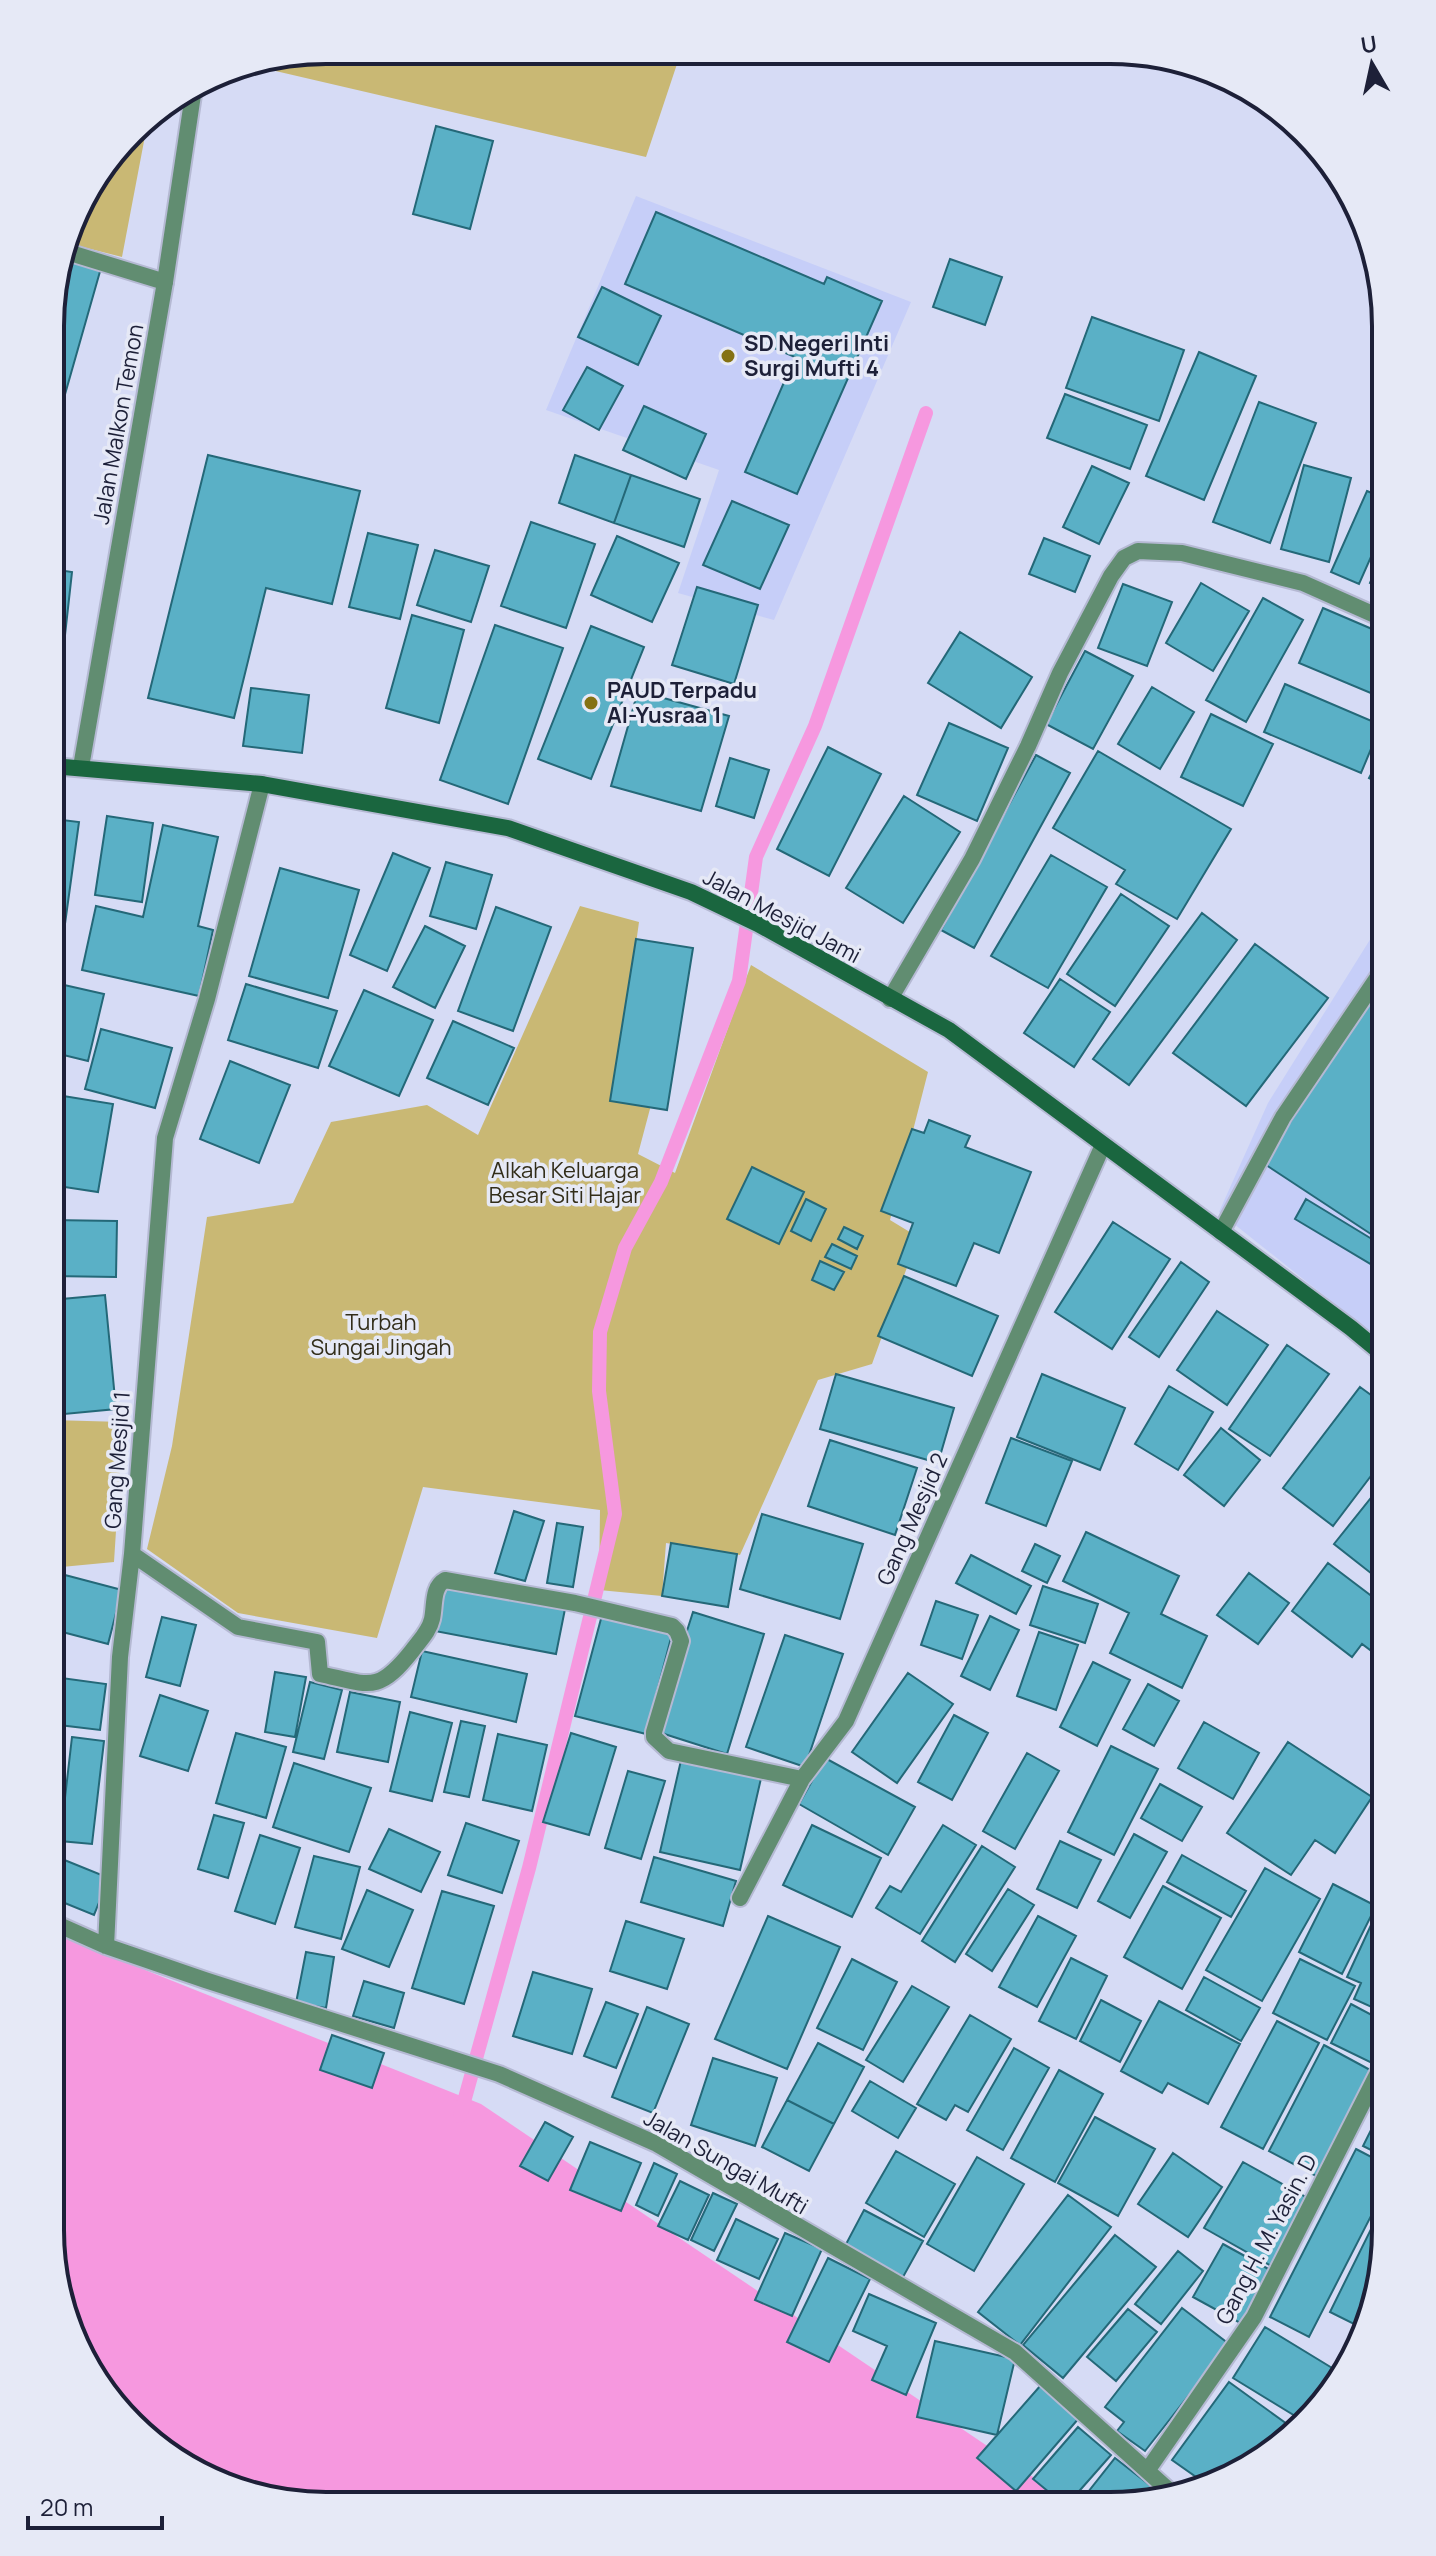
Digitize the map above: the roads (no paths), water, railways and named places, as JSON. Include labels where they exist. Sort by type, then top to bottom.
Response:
[{"type":"main road","name":"Jalan Mesjid Jami","points":[[64,766],[262,784],[402,807],[527,833],[733,910],[949,1030],[1371,1345]]},
{"type":"street","name":"Jalan Malkon Temon","points":[[81,767],[165,282],[192,101]]},
{"type":"street","points":[[74,254],[165,282]]},
{"type":"street","points":[[890,999],[972,859],[1060,673],[1111,576],[1124,558],[1138,551],[1182,553],[1303,583],[1372,614]]},
{"type":"street","name":"Gang Mesjid 1","points":[[262,784],[207,999],[165,1138],[132,1554],[238,1627],[317,1642],[320,1674],[365,1684],[380,1683],[395,1673],[428,1631],[437,1587],[445,1580],[575,1603],[672,1626],[681,1641],[654,1732],[659,1743],[669,1751],[802,1779]]},
{"type":"street","points":[[1221,1232],[1283,1117],[1372,986]]},
{"type":"street","name":"Gang Mesjid 2","points":[[740,1898],[802,1779],[846,1721],[1103,1145]]},
{"type":"street","points":[[106,1946],[120,1657],[132,1554]]},
{"type":"street","name":"Jalan Sungai Mufti","points":[[64,1927],[106,1946],[499,2074],[657,2144],[1015,2352],[1164,2486]]},
{"type":"street","name":"Gang H. M. Yasin. D","points":[[1147,2471],[1254,2317],[1371,2086]]},
{"type":"waterway","points":[[460,2116],[529,1868],[615,1514],[599,1391],[600,1332],[625,1248],[661,1182],[739,981],[756,857],[815,726],[926,413]]},
{"type":"place","name":"SD Negeri Inti Surgi Mufti 4","points":[[728,356]]},
{"type":"place","name":"PAUD Terpadu Al-Yusraa 1","points":[[591,703]]},
{"type":"park label","name":"Alkah Keluarga Besar Siti Hajar","points":[[565,1182]]},
{"type":"park label","name":"Turbah Sungai Jingah","points":[[381,1334]]}]
